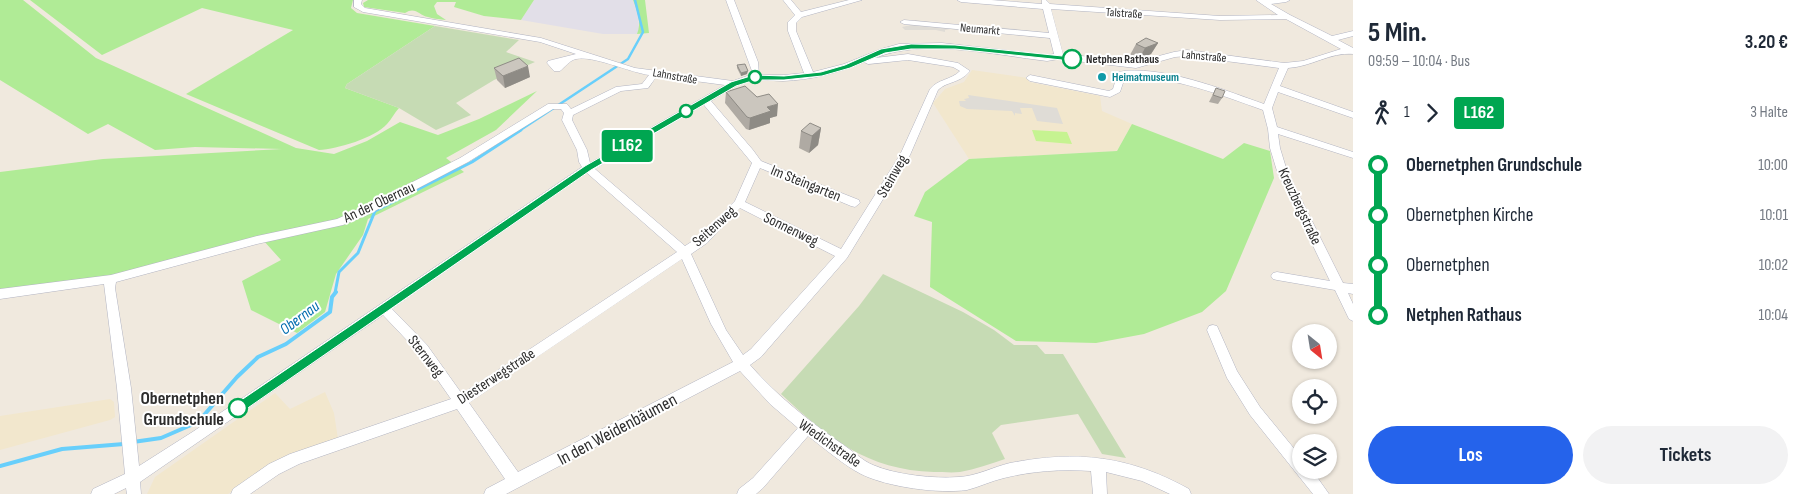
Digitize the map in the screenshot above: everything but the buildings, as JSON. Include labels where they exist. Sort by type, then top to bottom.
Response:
[{"type":"street","name":"Lahnstraße","points":[[358,0],[357,5],[363,10],[541,40],[623,67],[679,78],[734,84],[754,77],[784,78],[810,76],[838,70],[891,48],[928,46],[1047,58],[1059,56],[1136,65],[1148,64],[1172,55],[1189,53],[1284,66],[1310,63],[1336,52],[1351,50]]},
{"type":"street","points":[[730,0],[754,62],[756,70],[754,77]]},
{"type":"street","points":[[787,0],[800,15]]},
{"type":"street","points":[[810,76],[792,31],[792,22],[800,15],[858,0]]},
{"type":"street","name":"Talstraße","points":[[961,0],[1046,4],[1220,18],[1288,17]]},
{"type":"street","points":[[1262,1],[1286,0]]},
{"type":"street","points":[[1262,1],[1351,50]]},
{"type":"street","points":[[1046,4],[1059,56]]},
{"type":"street","name":"Neumarkt","points":[[904,22],[1055,36]]},
{"type":"street","points":[[1331,39],[1353,33]]},
{"type":"street","points":[[570,58],[589,55]]},
{"type":"street","name":"Steinweg","points":[[743,363],[756,354],[843,254],[896,170],[928,106],[934,89],[941,84],[957,79],[966,72],[955,66],[908,57],[871,62],[863,60]]},
{"type":"street","points":[[1030,78],[1110,94],[1117,90],[1121,74],[1163,77],[1198,84],[1267,108],[1284,66]]},
{"type":"street","name":"An der Obernau","points":[[0,294],[111,279],[257,240],[339,222],[363,212],[562,108],[619,89],[645,86],[655,73]]},
{"type":"street","points":[[98,494],[134,478],[588,168],[734,84]]},
{"type":"street","points":[[1276,88],[1353,115]]},
{"type":"street","points":[[705,100],[754,156],[757,163]]},
{"type":"street","points":[[562,108],[582,150],[584,162],[588,168]]},
{"type":"street","name":"Kreuzbergstraße","points":[[1267,108],[1282,171],[1353,316]]},
{"type":"street","points":[[1273,129],[1353,155]]},
{"type":"street","name":"Im Steingarten","points":[[757,163],[855,203]]},
{"type":"street","name":"Seitenweg","points":[[684,252],[703,240],[739,204],[757,163]]},
{"type":"street","name":"Wiedichstraße","points":[[588,168],[684,252],[694,268],[722,334],[743,363],[776,402],[806,429],[870,471],[923,483],[964,483],[1008,470],[1046,463],[1098,463],[1137,471],[1167,483],[1184,494]]},
{"type":"street","name":"Sonnenweg","points":[[739,204],[843,254]]},
{"type":"street","name":"Diesterwegstraße","points":[[238,494],[274,469],[295,460],[460,402],[684,252]]},
{"type":"street","points":[[1277,276],[1353,289]]},
{"type":"street","points":[[111,279],[110,288],[134,478],[134,494]]},
{"type":"street","name":"Sternweg","points":[[384,308],[423,348],[516,482]]},
{"type":"street","points":[[1213,330],[1232,374],[1256,411],[1292,456]]},
{"type":"street","name":"In den Weidenbäumen","points":[[491,494],[743,363]]},
{"type":"street","points":[[744,494],[758,483],[806,429]]},
{"type":"street","points":[[1098,463],[1100,494]]},
{"type":"street","points":[[1310,479],[1322,494]]},
{"type":"shaded area","points":[[534,0],[633,0],[638,13],[639,30],[637,34],[603,34],[521,20]]},
{"type":"shaded area","points":[[915,20],[986,29],[985,26],[1054,33],[1055,39],[950,29],[945,30],[945,32],[936,30],[905,30],[902,27],[915,24]]},
{"type":"shaded area","points":[[972,70],[1028,78],[1029,82],[1100,96],[1102,111],[1132,124],[1117,151],[969,159],[933,103],[945,89],[964,82]]},
{"type":"shaded area","points":[[968,95],[1057,108],[1063,124],[1037,121],[1032,108],[1020,108],[1022,114],[1015,113],[1015,116],[1012,111],[967,109],[960,106],[959,101],[966,101],[964,99],[969,98]]},
{"type":"shaded area","points":[[325,392],[334,413],[338,439],[281,459],[228,494],[147,494],[155,477],[275,393],[290,409]]},
{"type":"shaded area","points":[[110,399],[114,402],[115,417],[110,420],[0,450],[0,416]]},
{"type":"green space","points":[[0,0],[23,0],[96,58],[296,148],[334,154],[367,141],[400,122],[438,135],[479,119],[537,91],[496,130],[446,158],[464,172],[368,219],[363,235],[336,274],[325,312],[297,333],[251,310],[242,281],[281,260],[263,240],[115,276],[0,289],[0,172],[103,159],[282,149],[195,147],[155,150],[108,124],[88,134],[0,80]]},
{"type":"green space","points":[[30,0],[353,0],[351,8],[357,13],[435,26],[347,84],[345,88],[399,108],[387,124],[374,134],[355,142],[319,150],[186,94],[293,30],[202,8],[102,55]]},
{"type":"green space","points":[[368,0],[534,0],[521,20],[484,16],[454,7],[456,2],[437,2],[434,6],[437,14],[446,20],[428,17],[412,10],[405,13],[364,7],[363,3]]},
{"type":"green space","points":[[633,0],[645,0],[649,33],[637,34],[639,21]]},
{"type":"green space","points":[[435,26],[519,40],[506,52],[535,62],[494,80],[456,103],[471,115],[436,130],[399,108],[345,88],[347,84]]},
{"type":"green space","points":[[1132,124],[1223,159],[1244,143],[1270,151],[1274,178],[1226,291],[1202,312],[1144,334],[1096,343],[1016,341],[930,287],[932,222],[914,216],[925,192],[969,159],[1117,151]]},
{"type":"green space","points":[[1032,130],[1067,132],[1072,144],[1036,141]]},
{"type":"green space","points":[[883,274],[963,312],[994,330],[1014,345],[1037,345],[1045,354],[1063,354],[1126,458],[1102,454],[1078,414],[1001,425],[992,433],[1005,459],[960,472],[910,470],[888,465],[850,449],[832,437],[781,394],[859,306]]},
{"type":"waterway","name":"Obernau","points":[[519,131],[628,59],[643,32],[635,0]]},
{"type":"waterway","name":"Obernau","points":[[335,293],[339,272],[358,253],[375,211],[472,162],[521,130]]},
{"type":"waterway","name":"Obernau","points":[[133,442],[161,438],[198,422],[237,377],[258,357],[286,344],[330,312],[332,297],[336,292]]},
{"type":"waterway","name":"Obernau","points":[[0,466],[62,449],[124,444]]},
{"type":"bus line","name":"L162","points":[[238,408],[588,168],[734,84],[754,77],[784,78],[822,74],[838,70],[891,48],[911,46],[955,47],[1026,56],[1053,58],[1059,56],[1072,59]]},
{"type":"place","name":"Netphen Rathaus","points":[[1072,59]]},
{"type":"place","name":"Heimatmuseum","points":[[1102,77]]},
{"type":"place","name":"Obernetphen Grundschule","points":[[238,408]]}]
